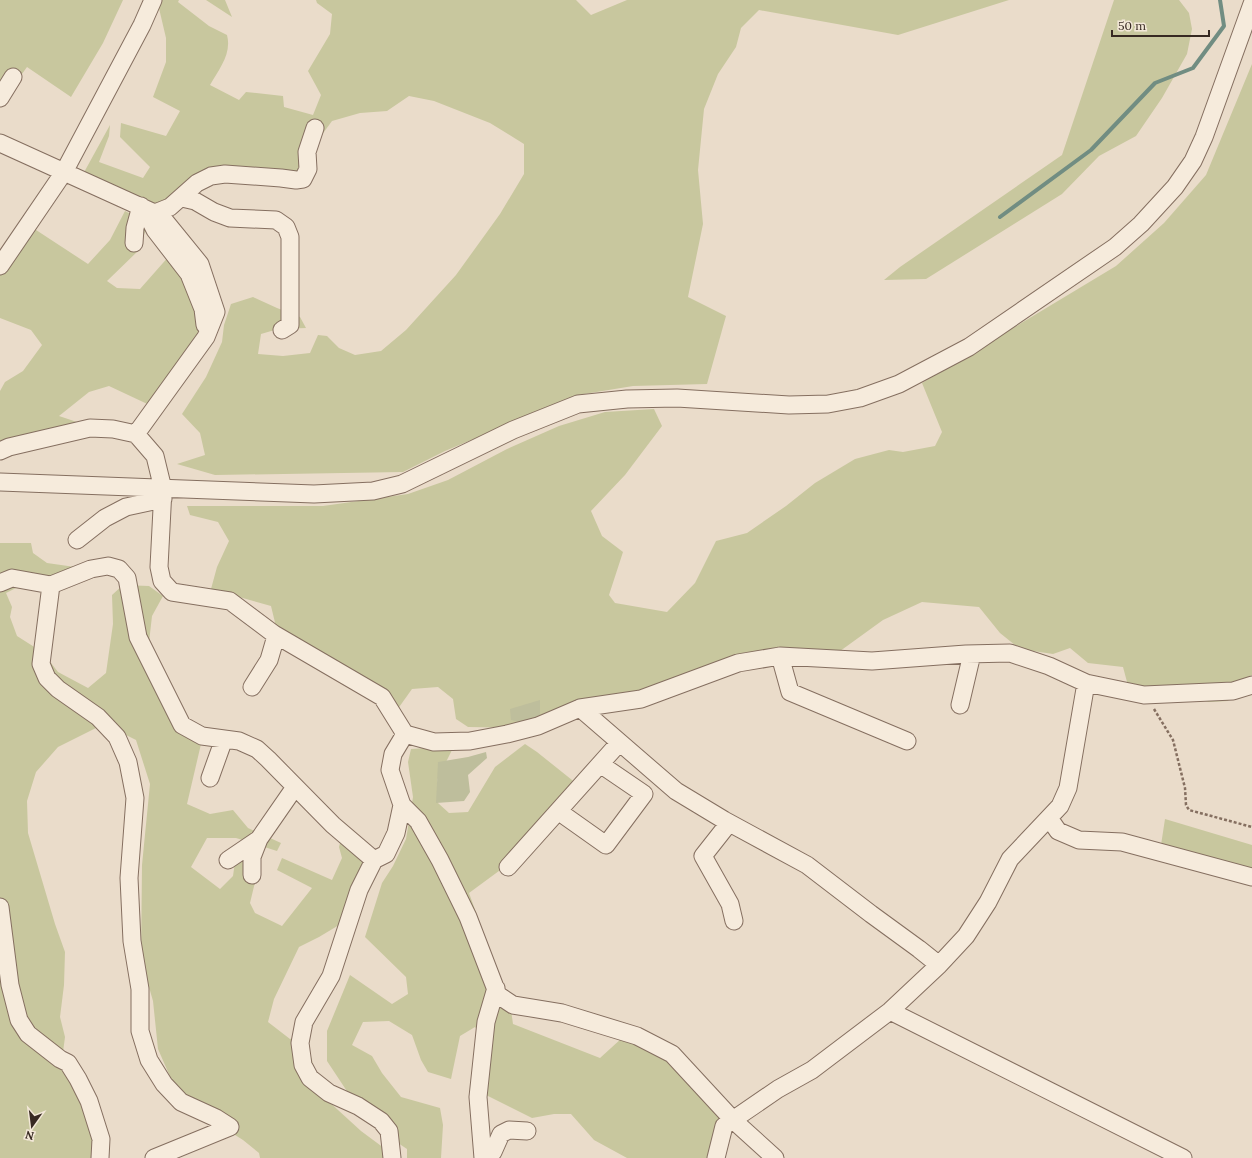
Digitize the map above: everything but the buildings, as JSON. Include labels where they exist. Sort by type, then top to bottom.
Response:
[{"type":"street","points":[[0,266],[64,172],[142,25],[153,0]]},
{"type":"street","points":[[1,483],[163,494],[314,494],[373,491],[402,484],[513,430],[578,404],[627,399],[677,398],[789,405],[828,404],[860,398],[899,384],[969,347],[1115,247],[1141,224],[1175,187],[1193,161],[1204,136],[1252,4]]},
{"type":"street","points":[[0,98],[13,77]]},
{"type":"street","points":[[147,209],[170,207],[182,198],[197,183],[211,176],[225,174],[296,180],[303,179],[308,169],[307,152],[315,128]]},
{"type":"street","points":[[0,143],[161,216],[200,264],[216,312],[206,337],[136,434]]},
{"type":"street","points":[[182,198],[195,201],[214,212],[230,218],[276,220],[286,226],[290,237],[290,325],[282,330]]},
{"type":"street","points":[[134,243],[135,228],[147,209]]},
{"type":"street","points":[[0,451],[9,447],[90,428],[113,429],[136,434],[155,456],[163,494],[159,567],[162,581],[172,592],[230,601],[276,636],[382,697],[405,734],[434,742],[470,741],[508,734],[538,726],[580,708],[641,698],[738,662],[780,656],[872,661],[972,654],[1010,653],[1049,666],[1086,683],[1144,695],[1233,691],[1252,685]]},
{"type":"street","points":[[77,540],[104,518],[126,507],[163,494]]},
{"type":"street","points":[[0,583],[12,578],[51,585],[91,570],[108,566],[119,569],[127,578],[138,637],[182,725],[202,736],[239,741],[257,749],[333,825],[374,860]]},
{"type":"street","points":[[51,585],[41,664],[47,678],[58,689],[98,717],[117,737],[128,762],[135,798],[128,878],[132,941],[140,989],[140,1031],[149,1060],[164,1084],[181,1102],[216,1118],[230,1127],[154,1158]]},
{"type":"street","points":[[252,687],[269,660],[276,636]]},
{"type":"street","points":[[960,705],[972,654]]},
{"type":"street","points":[[780,656],[790,692],[907,741]]},
{"type":"street","points":[[716,1158],[724,1126],[778,1089],[812,1070],[890,1011],[939,965],[966,936],[988,902],[1010,859],[1060,806],[1068,788],[1086,683]]},
{"type":"street","points":[[580,708],[676,791],[729,823],[807,865],[939,965]]},
{"type":"street","points":[[405,734],[393,754],[390,770],[402,805],[418,821],[440,860],[468,917],[498,994],[513,1004],[569,1015],[637,1036],[672,1054],[732,1120],[775,1158]]},
{"type":"street","points":[[210,778],[224,740]]},
{"type":"street","points":[[508,867],[619,743]]},
{"type":"street","points":[[558,811],[606,844],[644,794],[600,764]]},
{"type":"street","points":[[252,875],[252,857],[259,839],[296,787]]},
{"type":"street","points":[[392,1158],[389,1131],[381,1121],[358,1106],[329,1093],[310,1078],[303,1065],[300,1043],[304,1022],[331,976],[359,890],[374,860],[386,854],[396,833],[402,805]]},
{"type":"street","points":[[1049,818],[1058,831],[1079,840],[1122,842],[1252,877]]},
{"type":"street","points":[[729,823],[703,856],[730,904],[734,921]]},
{"type":"street","points":[[228,860],[259,839]]},
{"type":"street","points":[[0,907],[10,985],[19,1020],[28,1034],[68,1064],[78,1079],[89,1101],[101,1139],[100,1158]]},
{"type":"street","points":[[483,1158],[478,1097],[486,1022],[496,988]]},
{"type":"street","points":[[890,1011],[1183,1158]]},
{"type":"street","points":[[487,1158],[493,1152],[501,1134],[509,1130],[527,1131]]},
{"type":"path","points":[[1144,695],[1173,740],[1185,788],[1186,805],[1190,810],[1252,827]]},
{"type":"green space","points":[[0,0],[123,0],[103,43],[71,97],[27,67],[14,85],[0,93]]},
{"type":"green space","points":[[160,0],[179,0],[178,2],[209,26],[227,35],[228,49],[224,61],[210,85],[239,100],[246,92],[283,96],[284,107],[313,115],[321,95],[308,71],[330,34],[332,14],[317,3],[316,0],[576,0],[591,15],[627,0],[1009,0],[898,35],[759,10],[741,28],[736,47],[718,74],[704,109],[698,170],[703,224],[688,297],[726,316],[707,384],[633,386],[578,395],[445,451],[403,472],[215,475],[177,464],[205,455],[200,433],[182,414],[206,377],[222,342],[224,325],[231,304],[253,297],[300,317],[306,328],[278,329],[261,334],[258,354],[283,356],[310,353],[318,335],[327,336],[339,348],[355,355],[381,351],[406,330],[456,275],[500,214],[524,174],[524,144],[490,123],[434,101],[409,96],[387,111],[360,113],[332,121],[313,147],[303,176],[212,182],[150,209],[82,176],[110,125],[109,136],[99,162],[143,178],[150,167],[120,137],[121,123],[166,136],[180,111],[153,97],[166,62],[166,38],[158,4]]},
{"type":"green space","points":[[206,0],[225,0],[232,17]]},
{"type":"green space","points":[[1114,0],[1179,0],[1189,13],[1192,29],[1187,54],[1162,98],[1136,136],[1099,156],[1062,194],[926,279],[884,280],[900,267],[1062,155]]},
{"type":"green space","points":[[1252,64],[1252,675],[1241,681],[1228,701],[1209,702],[1181,695],[1158,703],[1138,703],[1130,693],[1123,667],[1088,663],[1070,648],[1053,654],[1020,649],[1000,633],[979,607],[922,602],[883,620],[836,654],[746,652],[682,685],[519,728],[468,727],[456,719],[453,699],[438,687],[412,689],[397,710],[279,639],[271,606],[211,589],[217,567],[229,541],[218,522],[190,515],[187,506],[323,506],[408,494],[448,480],[507,449],[559,426],[605,412],[654,409],[662,426],[625,475],[591,511],[602,536],[623,552],[609,595],[615,603],[667,612],[695,583],[716,541],[747,533],[786,506],[815,483],[855,459],[889,450],[903,452],[935,446],[942,432],[922,383],[1116,266],[1164,223],[1206,175]]},
{"type":"green space","points":[[125,211],[148,223],[139,250],[107,281],[117,288],[140,289],[170,255],[205,302],[203,351],[184,383],[158,409],[109,386],[89,392],[59,416],[77,422],[52,441],[0,460],[0,391],[5,382],[23,371],[42,345],[31,330],[0,318],[0,260],[33,228],[88,264],[110,240]]},
{"type":"green space","points":[[0,543],[31,543],[33,553],[47,563],[75,567],[74,574],[26,583],[6,593],[12,607],[10,617],[17,636],[39,650],[58,672],[88,688],[106,673],[113,624],[112,595],[123,585],[149,586],[163,596],[152,616],[147,660],[201,744],[187,804],[210,814],[233,810],[248,828],[281,843],[277,851],[236,838],[207,838],[191,867],[220,889],[233,876],[237,848],[262,853],[250,903],[255,913],[282,926],[312,888],[277,870],[282,858],[332,880],[342,858],[339,847],[342,835],[373,870],[354,916],[299,947],[274,999],[268,1022],[290,1039],[303,1035],[312,1060],[317,1085],[326,1099],[361,1131],[392,1154],[391,1158],[260,1158],[259,1153],[243,1140],[197,1111],[175,1088],[158,1049],[153,1001],[141,959],[142,865],[150,784],[136,740],[104,724],[58,747],[36,772],[27,801],[28,833],[55,924],[65,952],[64,985],[60,1017],[65,1037],[63,1052],[84,1106],[98,1158],[0,1158]]},
{"type":"green space","points":[[540,700],[540,716],[519,722],[511,720],[510,709]]},
{"type":"green space","points":[[525,744],[582,788],[503,868],[469,893],[511,1010],[513,1024],[600,1058],[622,1038],[654,1053],[687,1073],[721,1110],[723,1158],[627,1158],[594,1140],[571,1114],[554,1114],[532,1118],[484,1094],[488,1044],[475,1027],[460,1036],[451,1079],[428,1072],[421,1060],[412,1035],[389,1021],[363,1022],[352,1045],[372,1056],[382,1073],[401,1097],[440,1108],[443,1125],[441,1158],[407,1158],[407,1149],[368,1123],[327,1061],[327,1031],[350,975],[392,1004],[408,994],[406,977],[365,937],[382,883],[393,866],[406,839],[413,797],[408,762],[411,749],[453,748],[437,780],[438,803],[449,813],[468,812],[495,767]]},
{"type":"green space","points":[[486,752],[487,758],[468,775],[470,792],[464,801],[436,803],[438,762],[468,757]]},
{"type":"green space","points":[[1165,819],[1252,845],[1252,872],[1161,845]]},
{"type":"waterway","points":[[1000,217],[1091,150],[1155,83],[1193,68],[1224,26],[1220,0]]}]
